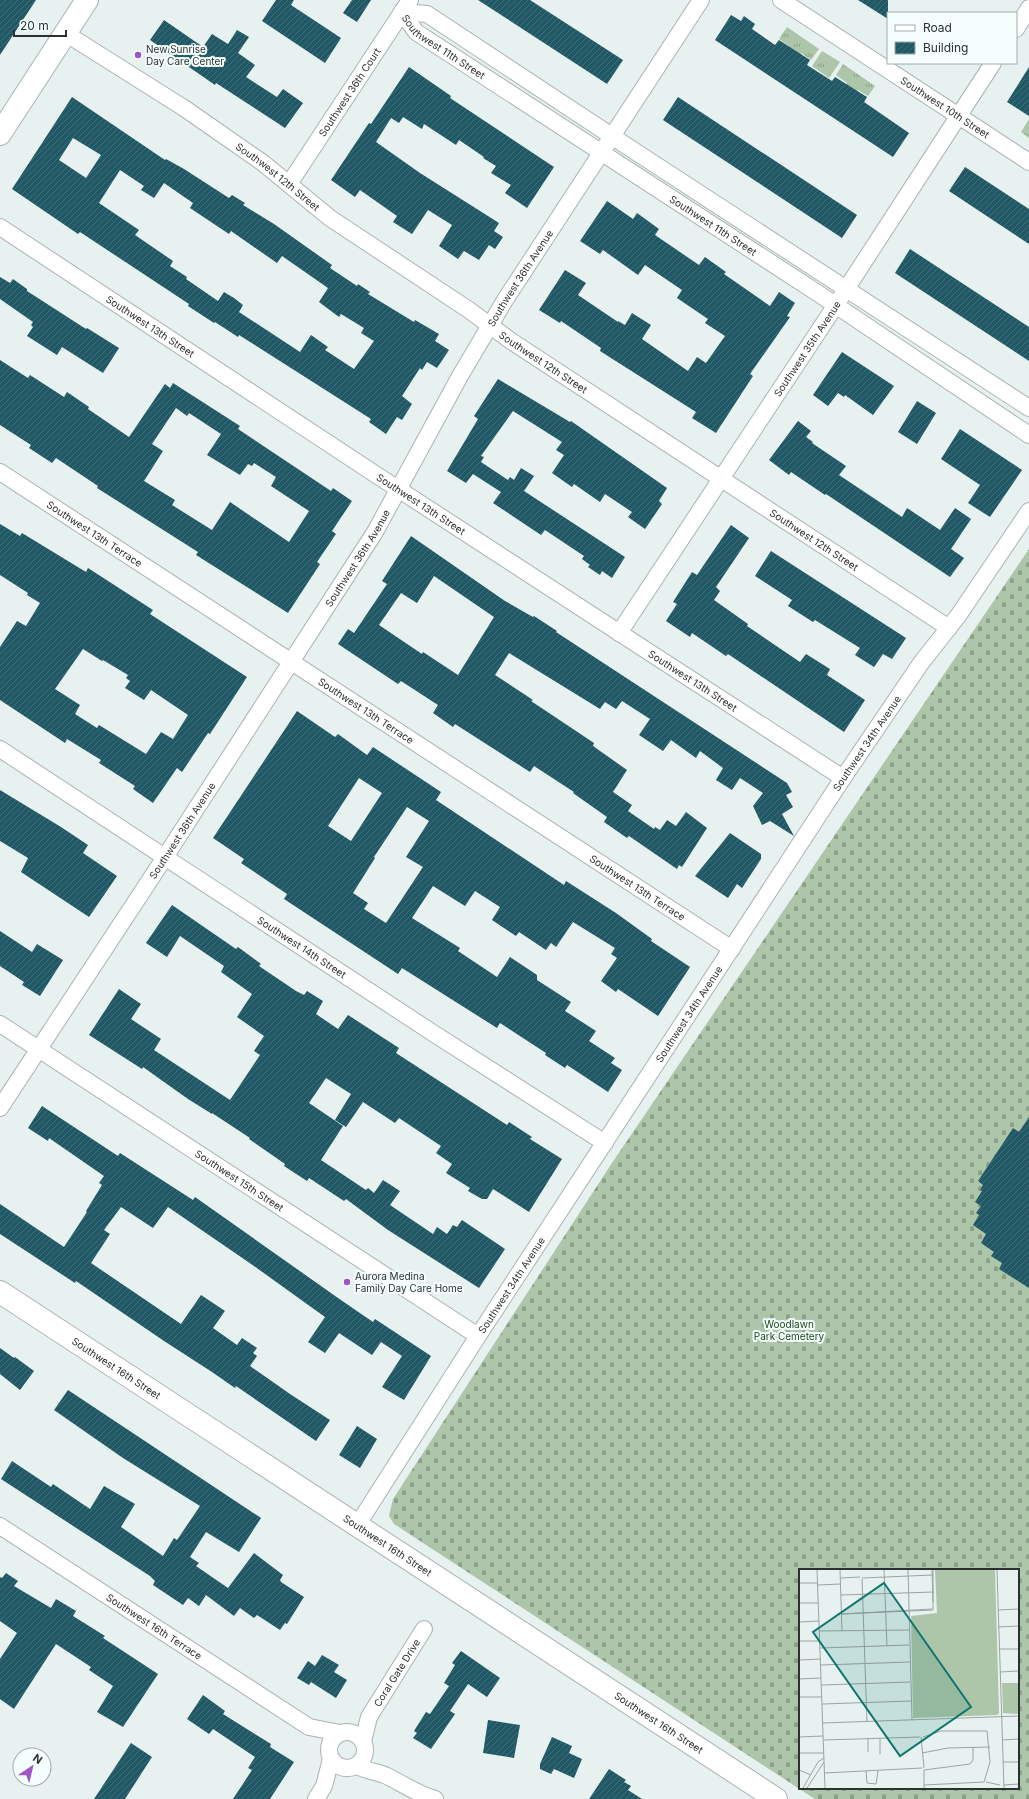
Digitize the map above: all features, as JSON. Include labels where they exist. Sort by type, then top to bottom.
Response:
[{"type":"street","points":[[2,127],[87,0]]},
{"type":"street","name":"Southwest 36th Avenue","points":[[0,1108],[165,857],[375,532],[460,376],[490,325],[611,136],[701,0]]},
{"type":"street","name":"Southwest 10th Street","points":[[781,0],[1029,162]]},
{"type":"street","name":"Southwest 11th Street","points":[[406,6],[427,14],[611,136],[1029,408]]},
{"type":"street","name":"Southwest 11th Street","points":[[406,6],[416,32],[836,305],[1029,435]]},
{"type":"street","name":"Southwest 36th Court","points":[[289,184],[406,6]]},
{"type":"street","points":[[1017,27],[1029,8]]},
{"type":"street","name":"Southwest 12th Street","points":[[65,33],[184,108],[263,163],[330,218],[469,310],[510,341],[722,478],[949,628]]},
{"type":"street","name":"Southwest 35th Avenue","points":[[619,632],[847,289],[992,64]]},
{"type":"street","name":"Southwest 13th Street","points":[[0,227],[399,490],[843,778]]},
{"type":"street","name":"Southwest 13th Terrace","points":[[0,472],[732,949]]},
{"type":"street","name":"Southwest 34th Avenue","points":[[358,1524],[478,1336],[843,778],[920,663],[949,628],[1029,511]]},
{"type":"street","name":"Southwest 14th Street","points":[[0,749],[187,873],[605,1143]]},
{"type":"street","name":"Southwest 15th Street","points":[[0,1024],[478,1336]]},
{"type":"street","name":"Southwest 16th Street","points":[[0,1292],[358,1524],[776,1799]]},
{"type":"street","name":"Southwest 16th Terrace","points":[[0,1526],[309,1727],[344,1733]]},
{"type":"street","name":"Coral Gate Drive","points":[[364,1746],[369,1717],[424,1629]]},
{"type":"street","name":"Coral Gate Drive","points":[[344,1733],[369,1717]]},
{"type":"street","name":"Southwest 16th Terrace","points":[[309,1727],[330,1755]]},
{"type":"street","points":[[320,1792],[330,1755],[332,1740],[344,1733],[353,1733],[385,1775]]},
{"type":"street","points":[[320,1792],[361,1762],[364,1746]]},
{"type":"street","points":[[330,1755],[337,1766],[385,1775],[413,1791],[435,1799]]},
{"type":"green space","points":[[787,27],[819,49],[811,60],[801,53],[798,58],[786,51],[789,46],[779,39]]},
{"type":"green space","points":[[822,51],[840,62],[829,78],[812,66]]},
{"type":"green space","points":[[843,64],[875,86],[868,96],[858,90],[854,94],[844,87],[847,83],[836,75]]},
{"type":"green space","points":[[1029,119],[1029,138],[1021,132]]},
{"type":"green space","name":"Woodlawn Park Cemetery","points":[[1029,549],[1029,1799],[815,1799],[800,1789],[1019,1789],[1019,1569],[799,1569],[799,1789],[394,1524],[389,1516],[393,1499],[612,1163]]},
{"type":"building","points":[[0,0],[36,0],[0,55]]},
{"type":"building","points":[[276,0],[294,0],[291,5],[341,38],[325,63],[262,21]]},
{"type":"building","points":[[352,0],[371,0],[357,22],[343,13]]},
{"type":"building","points":[[478,0],[530,0],[623,60],[607,84]]},
{"type":"building","points":[[858,0],[888,0],[887,18]]},
{"type":"building","points":[[731,15],[741,21],[744,16],[755,24],[752,29],[775,45],[779,40],[810,60],[807,65],[832,81],[835,77],[867,97],[864,102],[909,133],[893,157],[715,40]]},
{"type":"building","points":[[164,20],[203,47],[212,34],[228,44],[237,30],[249,37],[238,53],[255,65],[246,77],[277,97],[283,89],[303,103],[285,128],[216,83],[215,85],[150,40]]},
{"type":"building","points":[[409,67],[451,96],[450,98],[554,167],[527,208],[505,193],[511,185],[491,173],[496,166],[459,140],[456,145],[424,124],[422,129],[403,117],[399,123],[391,118],[376,142],[420,173],[499,223],[494,231],[503,237],[495,249],[489,245],[479,260],[464,251],[458,259],[439,246],[452,225],[428,210],[412,234],[393,222],[397,216],[360,190],[355,197],[331,180]]},
{"type":"building","points":[[1029,67],[1029,116],[1007,102]]},
{"type":"building","points":[[72,97],[165,160],[166,159],[184,169],[229,198],[232,195],[245,203],[243,205],[274,224],[332,265],[330,268],[357,286],[358,284],[370,292],[368,294],[414,322],[415,320],[439,334],[435,341],[449,350],[437,368],[427,362],[422,370],[420,368],[402,396],[412,404],[402,420],[397,417],[386,434],[369,422],[371,419],[239,335],[238,337],[215,322],[214,323],[188,306],[189,304],[80,232],[78,234],[12,189]],"holes":[[[73,138],[101,155],[86,178],[59,160]],[[120,170],[144,186],[141,190],[154,198],[164,183],[193,203],[190,208],[229,234],[231,231],[277,263],[282,256],[328,288],[319,302],[339,317],[341,314],[364,328],[361,333],[374,341],[354,369],[325,350],[328,347],[311,335],[300,352],[239,312],[243,305],[234,298],[224,292],[218,301],[170,266],[173,261],[135,235],[139,230],[99,203]]]},
{"type":"building","points":[[678,97],[857,215],[842,238],[663,120]]},
{"type":"building","points":[[965,167],[1029,209],[1029,244],[949,191]]},
{"type":"building","points":[[607,201],[633,219],[637,213],[659,229],[655,235],[699,265],[705,257],[726,272],[724,274],[770,306],[779,292],[795,303],[787,316],[790,317],[750,374],[753,376],[716,433],[692,418],[696,412],[600,351],[601,348],[561,321],[560,323],[539,310],[565,270],[586,283],[578,295],[618,322],[625,325],[632,313],[651,325],[642,339],[688,371],[697,357],[706,363],[725,336],[705,323],[708,319],[677,298],[682,290],[645,265],[638,275],[603,250],[600,254],[580,241]]},
{"type":"building","points":[[910,249],[1029,327],[1029,361],[895,273]]},
{"type":"building","points":[[0,277],[10,283],[13,279],[27,289],[27,291],[86,329],[87,328],[119,348],[103,373],[62,347],[57,355],[27,336],[33,327],[31,325],[33,322],[0,299]]},
{"type":"building","points":[[842,352],[894,386],[873,415],[845,395],[844,397],[838,393],[828,406],[813,395]]},
{"type":"building","points":[[0,360],[28,378],[30,375],[64,397],[67,392],[89,407],[88,409],[129,437],[165,384],[170,388],[173,383],[240,426],[238,429],[331,491],[333,488],[352,501],[332,531],[336,534],[317,562],[320,564],[288,613],[196,555],[198,552],[97,488],[98,486],[56,458],[52,463],[29,448],[31,445],[0,425]],"holes":[[[176,408],[187,416],[189,413],[221,434],[207,455],[240,475],[248,464],[252,466],[254,463],[276,477],[271,486],[309,511],[289,542],[230,502],[212,530],[172,505],[175,500],[144,481],[163,451],[152,444]]]},
{"type":"building","points":[[498,379],[570,422],[571,421],[667,488],[659,501],[662,504],[645,529],[628,517],[632,512],[605,494],[600,502],[574,484],[572,487],[552,473],[564,455],[556,450],[562,442],[513,411],[481,456],[484,457],[481,462],[508,480],[510,477],[514,480],[521,468],[534,476],[524,491],[625,557],[612,578],[602,571],[600,575],[588,567],[590,565],[582,559],[584,556],[545,530],[541,535],[493,503],[501,492],[473,474],[466,483],[447,471],[478,419],[474,416]]},
{"type":"building","points":[[917,401],[936,413],[917,444],[898,432]]},
{"type":"building","points":[[798,421],[811,431],[806,437],[813,442],[812,443],[846,466],[839,475],[902,517],[907,508],[940,530],[955,508],[971,519],[951,549],[964,558],[950,577],[826,494],[825,495],[791,472],[789,475],[769,460]]},
{"type":"building","points":[[960,429],[1022,470],[990,517],[968,503],[980,485],[941,459]]},
{"type":"building","points":[[0,524],[20,536],[22,533],[86,572],[88,568],[153,610],[150,614],[247,677],[210,734],[208,733],[182,772],[177,768],[153,803],[133,789],[135,786],[99,763],[101,760],[67,739],[65,743],[0,700],[0,647],[17,621],[26,626],[40,603],[27,595],[28,593],[0,575]],"holes":[[[83,649],[102,661],[103,660],[128,675],[126,678],[130,681],[125,688],[144,700],[151,690],[188,715],[173,739],[161,732],[146,754],[99,725],[97,728],[75,714],[80,705],[55,689]]]},
{"type":"building","points":[[731,525],[749,538],[716,587],[720,591],[714,600],[748,624],[747,626],[800,662],[806,654],[830,669],[827,675],[865,700],[844,732],[728,654],[726,656],[692,633],[690,637],[666,621],[677,604],[673,602],[692,572],[697,575]]},
{"type":"building","points":[[411,536],[505,601],[533,617],[534,616],[557,631],[556,632],[787,783],[792,792],[786,795],[793,807],[782,814],[794,836],[770,821],[762,825],[753,806],[763,793],[740,778],[732,790],[716,780],[723,768],[700,751],[696,758],[671,740],[663,751],[639,735],[650,719],[622,701],[616,709],[605,702],[600,709],[509,653],[495,675],[594,743],[593,746],[627,770],[613,792],[632,805],[628,811],[654,829],[655,827],[660,830],[667,820],[676,826],[686,812],[707,828],[682,867],[679,865],[677,869],[629,836],[627,838],[604,822],[607,817],[573,793],[574,792],[534,766],[530,772],[455,724],[453,727],[433,713],[438,705],[401,681],[398,684],[338,644],[348,629],[354,633],[387,584],[382,581]],"holes":[[[434,576],[494,617],[458,675],[423,652],[422,654],[379,625],[401,593],[417,603]]]},
{"type":"building","points":[[771,551],[906,638],[892,659],[883,654],[874,667],[855,655],[860,648],[815,620],[813,622],[788,606],[792,600],[755,576]]},
{"type":"building","points":[[297,711],[335,737],[338,734],[367,755],[373,747],[441,792],[436,800],[564,885],[566,881],[616,913],[652,939],[651,941],[690,967],[658,1016],[618,989],[616,992],[601,981],[617,958],[611,954],[615,948],[573,922],[556,947],[551,943],[546,950],[519,932],[516,936],[492,920],[500,907],[475,891],[465,906],[433,886],[412,918],[460,948],[458,951],[497,977],[510,957],[537,975],[537,980],[571,1002],[565,1011],[596,1031],[589,1041],[615,1058],[611,1063],[622,1070],[608,1092],[567,1065],[565,1068],[545,1055],[546,1053],[500,1023],[497,1028],[402,968],[398,974],[284,899],[287,894],[241,863],[244,859],[213,838]],"holes":[[[359,778],[382,793],[351,841],[328,826]],[[407,807],[429,821],[406,857],[423,867],[386,923],[364,909],[368,903],[353,893],[375,858],[374,857]]]},
{"type":"building","points":[[0,790],[88,845],[83,853],[117,876],[89,917],[21,872],[28,858],[0,841]]},
{"type":"building","points":[[730,833],[761,854],[761,859],[742,888],[737,884],[728,898],[695,876]]},
{"type":"building","points":[[172,905],[236,949],[238,947],[261,964],[259,966],[296,991],[304,995],[307,991],[323,1001],[316,1014],[338,1029],[348,1015],[399,1048],[396,1053],[507,1125],[509,1122],[532,1137],[530,1139],[562,1159],[529,1212],[493,1189],[487,1199],[482,1199],[468,1191],[470,1188],[446,1173],[452,1164],[436,1153],[441,1146],[399,1118],[395,1123],[363,1102],[346,1127],[335,1120],[351,1094],[326,1078],[309,1103],[343,1126],[321,1160],[366,1190],[368,1188],[374,1193],[383,1180],[400,1191],[390,1205],[433,1234],[437,1227],[447,1234],[453,1225],[457,1227],[462,1220],[505,1249],[479,1288],[388,1230],[346,1199],[344,1201],[309,1178],[307,1181],[284,1166],[285,1164],[249,1139],[250,1138],[188,1099],[143,1067],[142,1069],[89,1035],[119,989],[141,1004],[131,1019],[161,1039],[154,1050],[230,1100],[260,1055],[254,1051],[264,1036],[237,1017],[252,994],[221,972],[224,966],[180,936],[167,957],[146,943]]},
{"type":"building","points":[[0,931],[32,952],[37,944],[63,960],[40,996],[22,985],[24,982],[0,966]]},
{"type":"building","points":[[42,1106],[118,1156],[120,1153],[193,1200],[195,1197],[373,1322],[375,1319],[431,1356],[404,1400],[382,1387],[402,1356],[381,1342],[372,1355],[339,1333],[325,1353],[308,1342],[325,1317],[168,1207],[153,1228],[121,1207],[104,1230],[110,1234],[91,1263],[181,1324],[201,1295],[225,1311],[213,1328],[237,1345],[242,1338],[257,1348],[253,1353],[257,1356],[250,1366],[330,1420],[316,1441],[236,1386],[235,1388],[76,1281],[75,1283],[0,1234],[0,1204],[64,1247],[87,1212],[86,1211],[102,1185],[99,1183],[104,1176],[49,1138],[48,1141],[28,1128]]},
{"type":"building","points":[[1029,1117],[1029,1288],[999,1269],[1002,1263],[991,1256],[994,1252],[981,1243],[986,1234],[973,1225],[979,1215],[976,1213],[981,1206],[975,1202],[982,1191],[980,1190],[983,1185],[978,1181],[1013,1128],[1019,1132]]},
{"type":"building","points":[[0,1348],[34,1371],[20,1390],[0,1374]]},
{"type":"building","points":[[68,1390],[261,1518],[239,1552],[206,1532],[190,1557],[199,1563],[196,1566],[228,1588],[254,1553],[283,1575],[280,1580],[281,1582],[304,1597],[287,1624],[285,1623],[280,1630],[257,1615],[254,1618],[240,1608],[234,1616],[206,1595],[199,1606],[188,1598],[183,1605],[153,1585],[155,1581],[150,1576],[1,1479],[12,1461],[51,1487],[53,1484],[90,1509],[104,1486],[135,1504],[121,1527],[163,1556],[174,1538],[177,1540],[200,1506],[123,1458],[54,1410]]},
{"type":"building","points":[[357,1426],[377,1439],[360,1468],[339,1455]]},
{"type":"building","points":[[6,1573],[18,1581],[14,1586],[51,1608],[56,1599],[76,1611],[73,1616],[105,1636],[103,1638],[158,1674],[123,1727],[97,1712],[113,1686],[89,1670],[91,1667],[56,1644],[14,1709],[0,1699],[0,1659],[17,1633],[0,1621],[0,1577],[2,1578]]},
{"type":"building","points":[[461,1651],[500,1678],[487,1697],[468,1684],[450,1711],[455,1714],[431,1749],[413,1738],[417,1733],[414,1731],[426,1712],[430,1714],[449,1686],[444,1683],[455,1665],[452,1663]]},
{"type":"building","points":[[322,1655],[339,1665],[334,1672],[347,1680],[336,1698],[311,1682],[309,1685],[297,1678],[308,1661],[315,1666]]},
{"type":"building","points":[[203,1695],[225,1711],[223,1714],[271,1744],[270,1747],[294,1762],[270,1799],[233,1799],[252,1770],[248,1768],[255,1757],[213,1729],[209,1734],[187,1719]]},
{"type":"building","points":[[488,1720],[520,1725],[514,1758],[483,1753]]},
{"type":"building","points":[[552,1737],[572,1746],[569,1753],[582,1759],[574,1778],[554,1769],[551,1774],[540,1769],[540,1764]]},
{"type":"building","points":[[131,1743],[152,1757],[125,1799],[94,1799]]},
{"type":"building","points":[[609,1769],[626,1780],[624,1782],[631,1786],[628,1790],[642,1799],[589,1799]]},
{"type":"place","name":"New Sunrise Day Care Center","points":[[138,55]]},
{"type":"place","name":"Aurora Medina Family Day Care Home","points":[[347,1282]]}]
